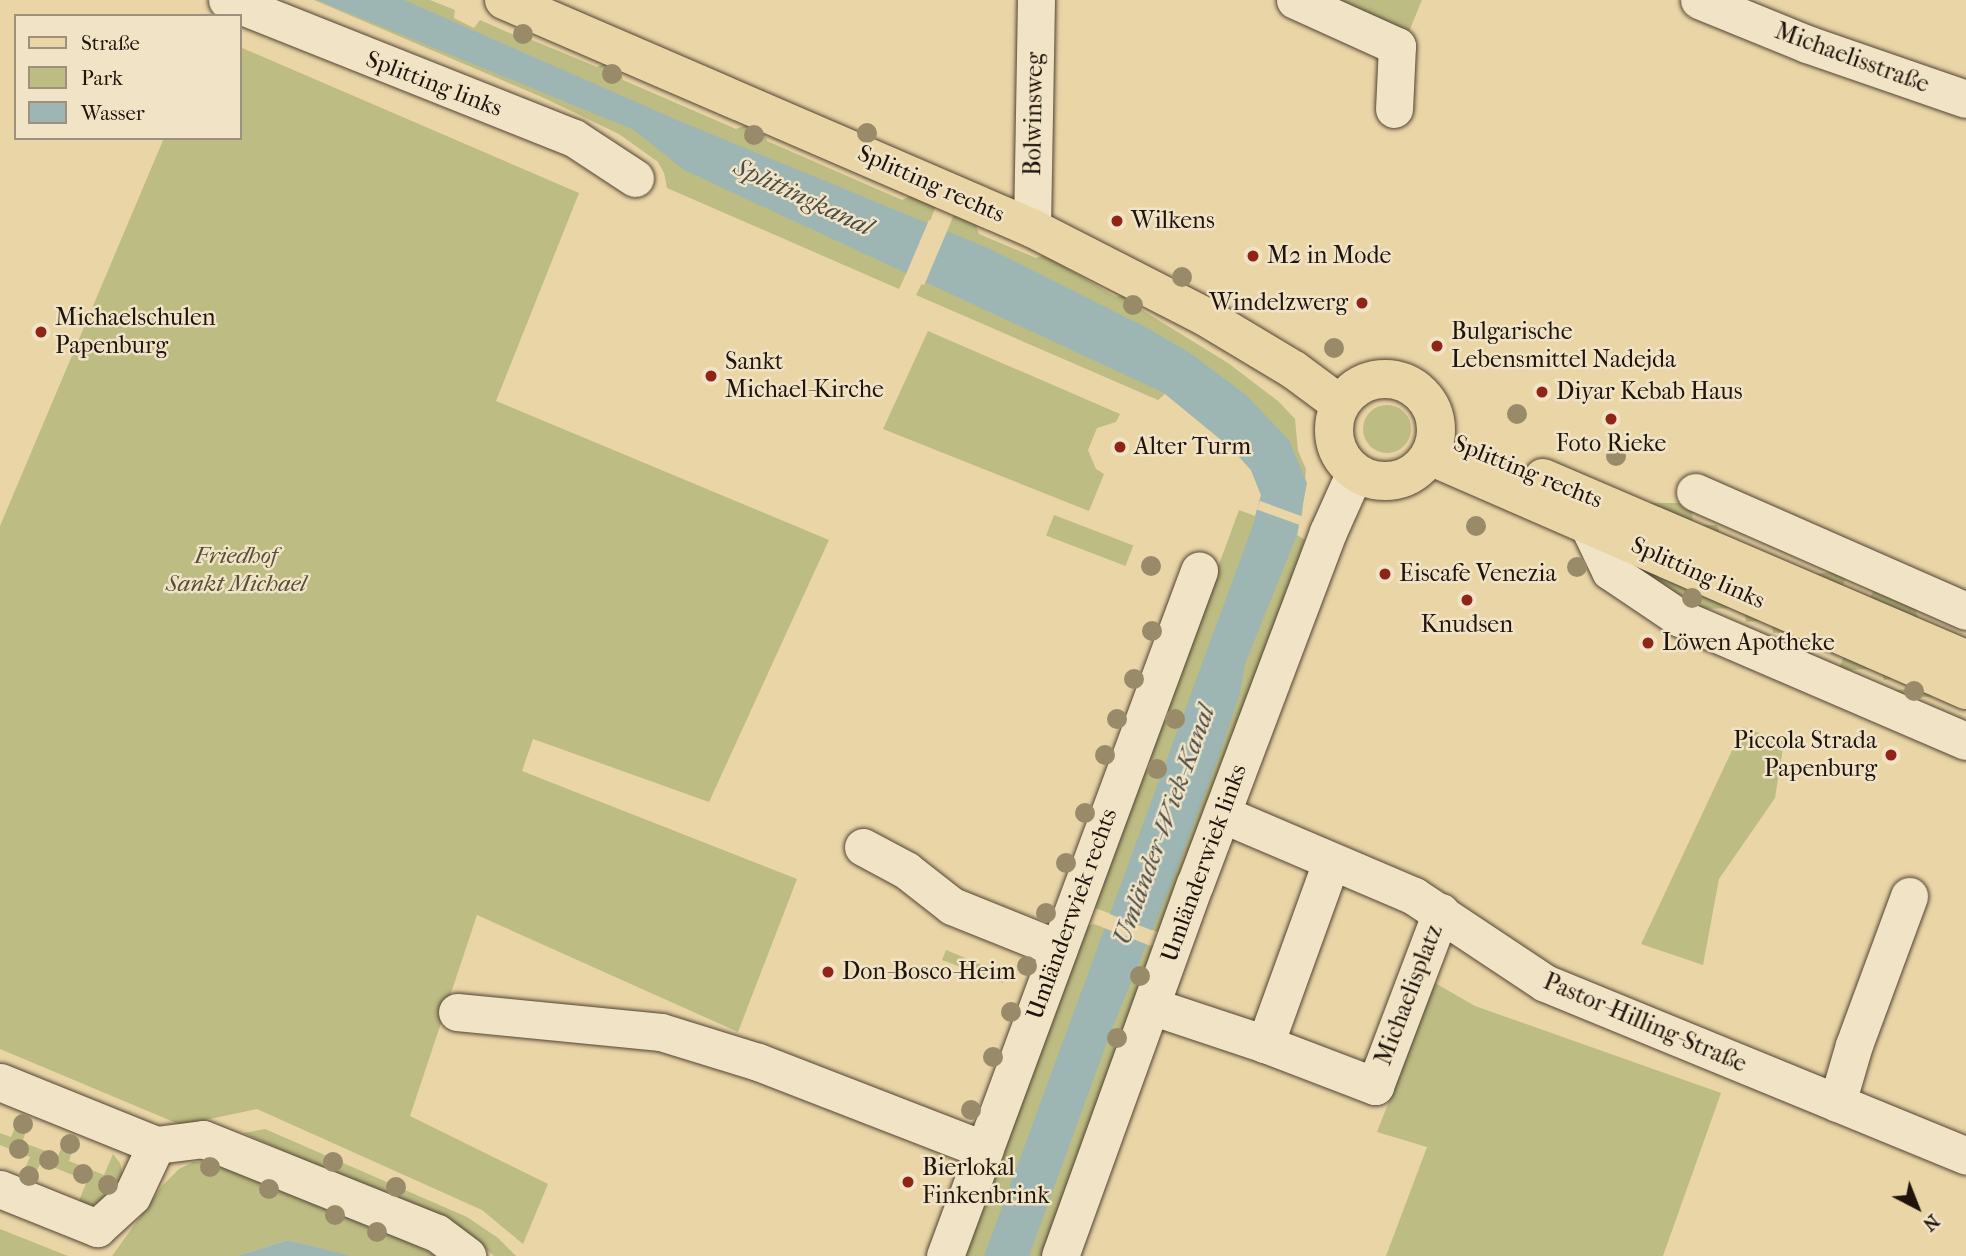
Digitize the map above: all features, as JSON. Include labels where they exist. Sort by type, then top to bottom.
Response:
[{"type":"main road","name":"Splitting rechts","points":[[504,0],[1032,228],[1204,316],[1294,370],[1340,404]]},
{"type":"main road","points":[[1391,378],[1407,383],[1420,392],[1431,405],[1433,446],[1419,469],[1404,478],[1387,481],[1370,479],[1355,472],[1343,459],[1335,443],[1334,426],[1340,404],[1360,385],[1375,379],[1391,378]]},
{"type":"main road","name":"Splitting rechts","points":[[1433,446],[1602,502],[1966,659]]},
{"type":"main road","name":"Splitting links","points":[[1433,446],[1588,525],[1966,690]]},
{"type":"street","name":"Splitting links","points":[[227,0],[574,138],[635,178]]},
{"type":"street","name":"Bolwinsweg","points":[[1032,228],[1037,0]]},
{"type":"street","points":[[1295,0],[1396,46],[1394,109]]},
{"type":"street","name":"Michaelisstraße","points":[[1699,0],[1807,44],[1966,99]]},
{"type":"street","name":"Umländerwiek links","points":[[1060,1256],[1328,532],[1355,472]]},
{"type":"street","points":[[1695,492],[1966,611]]},
{"type":"street","points":[[1588,525],[1610,571],[1680,618],[1966,741]]},
{"type":"street","name":"Umländerwiek rechts","points":[[945,1256],[1199,571]]},
{"type":"street","name":"Pastor-Hilling-Straße","points":[[1222,814],[1414,896],[1545,983],[1966,1156]]},
{"type":"street","points":[[863,847],[905,870],[952,906],[1059,949]]},
{"type":"street","points":[[1265,1044],[1331,862]]},
{"type":"street","points":[[1837,1103],[1854,1045],[1909,896]]},
{"type":"street","name":"Michaelisplatz","points":[[1151,1006],[1265,1044],[1375,1086],[1441,912]]},
{"type":"street","points":[[457,1012],[662,1032],[758,1062],[985,1150]]},
{"type":"street","points":[[0,1082],[156,1145],[203,1139],[437,1233],[467,1256]]},
{"type":"street","points":[[0,1189],[97,1228],[132,1196],[156,1145]]},
{"type":"green space","points":[[314,0],[430,0],[455,10],[454,18],[474,28],[480,20],[514,35],[519,23],[530,28],[532,40],[597,67],[611,61],[620,68],[623,80],[736,129],[752,123],[762,127],[767,141],[902,200],[917,193],[937,203],[929,224],[947,231],[955,212],[974,219],[979,234],[1036,258],[1044,255],[1116,297],[1132,292],[1139,297],[1142,310],[1228,363],[1278,401],[1295,419],[1298,451],[1306,469],[1302,516],[1260,501],[1261,495],[1251,470],[1231,448],[1165,394],[1158,400],[916,295],[923,281],[906,274],[899,289],[667,188],[658,162],[619,134],[544,98]]},
{"type":"green space","points":[[1326,0],[1422,0],[1408,34]]},
{"type":"green space","name":"Friedhof Sankt Michael","points":[[242,48],[579,193],[496,401],[829,540],[709,802],[533,739],[522,771],[797,879],[738,1032],[477,915],[410,1116],[548,1184],[523,1244],[482,1210],[257,1109],[181,1125],[0,1049],[0,526],[163,140],[242,140]]},
{"type":"green space","points":[[928,331],[1120,414],[1116,422],[1097,428],[1088,450],[1096,469],[1104,474],[1089,511],[883,429]]},
{"type":"green space","points":[[1387,405],[1404,412],[1411,429],[1404,446],[1387,453],[1370,446],[1363,429],[1370,412]]},
{"type":"green space","points":[[1645,503],[1683,503],[1707,508],[1707,513],[1692,513],[1693,525],[1717,525],[1721,538],[1811,575],[1849,569],[1840,593],[1640,507]]},
{"type":"green space","points":[[1257,509],[1299,525],[1297,535],[1305,540],[1252,701],[1165,935],[1093,907],[1239,510],[1255,516]]},
{"type":"green space","points":[[1054,515],[1133,545],[1125,566],[1046,536]]},
{"type":"green space","points":[[1630,561],[1822,637],[1811,658],[1789,651],[1789,643],[1796,641],[1797,631],[1773,633],[1772,620],[1746,622],[1744,608],[1697,609],[1667,595]]},
{"type":"green space","points":[[1877,582],[1935,606],[1916,611],[1919,623],[1868,604]]},
{"type":"green space","points":[[1848,646],[1941,696],[1896,699],[1884,692],[1906,689],[1903,677],[1884,680],[1881,668],[1838,671]]},
{"type":"green space","points":[[1743,727],[1784,742],[1775,798],[1719,879],[1703,965],[1641,944]]},
{"type":"green space","points":[[1094,924],[1163,949],[1046,1256],[965,1256],[1085,927]]},
{"type":"green space","points":[[946,950],[1006,975],[1003,983],[942,960]]},
{"type":"green space","points":[[1435,983],[1475,1006],[1721,1093],[1663,1256],[1386,1256],[1427,1147],[1377,1132]]},
{"type":"green space","points":[[20,1116],[30,1121],[22,1142],[58,1156],[67,1135],[76,1140],[69,1161],[104,1175],[113,1154],[120,1163],[123,1175],[120,1185],[103,1202],[89,1206],[78,1203],[87,1181],[41,1162],[31,1183],[20,1179],[30,1157],[0,1145],[0,1133],[11,1137]]},
{"type":"green space","points":[[265,1129],[467,1217],[498,1238],[516,1256],[494,1256],[471,1236],[244,1133]]},
{"type":"green space","points":[[211,1161],[392,1233],[436,1256],[348,1256],[288,1240],[237,1256],[112,1256],[163,1185],[179,1169],[193,1162]]},
{"type":"green space","points":[[0,1229],[68,1256],[0,1256]]},
{"type":"water","points":[[317,0],[404,0],[677,120],[988,248],[1147,328],[1190,353],[1246,395],[1289,440],[1307,483],[1297,535],[1245,664],[1240,693],[1220,753],[1174,877],[1110,1034],[1029,1256],[984,1256],[1253,525],[1261,495],[1251,470],[1231,448],[1164,393],[684,170],[634,130]]},
{"type":"water","points":[[288,1240],[347,1255],[350,1256],[237,1256]]},
{"type":"pier","points":[[929,220],[948,228],[924,285],[905,277]]},
{"type":"pier","points":[[1260,501],[1302,516],[1299,525],[1257,509]]},
{"type":"pier","points":[[1107,913],[1156,932],[1151,946],[1102,927]]},
{"type":"place","name":"Wilkens","points":[[1117,221]]},
{"type":"place","name":"M2 in Mode","points":[[1253,256]]},
{"type":"place","name":"Windelzwerg","points":[[1362,303]]},
{"type":"place","name":"Michaelschulen Papenburg","points":[[41,332]]},
{"type":"place","name":"Bulgarische Lebensmittel Nadejda","points":[[1437,346]]},
{"type":"place","name":"Sankt Michael-Kirche","points":[[711,376]]},
{"type":"place","name":"Diyar Kebab Haus","points":[[1542,392]]},
{"type":"place","name":"Foto Rieke","points":[[1611,419]]},
{"type":"place","name":"Alter Turm","points":[[1120,447]]},
{"type":"place","name":"Eiscafe Venezia","points":[[1385,574]]},
{"type":"place","name":"Knudsen","points":[[1467,600]]},
{"type":"place","name":"Löwen Apotheke","points":[[1648,643]]},
{"type":"place","name":"Piccola Strada Papenburg","points":[[1891,755]]},
{"type":"place","name":"Don-Bosco-Heim","points":[[828,972]]},
{"type":"place","name":"Bierlokal Finkenbrink","points":[[908,1182]]},
{"type":"water label","name":"Splittingkanal","points":[[803,197]]},
{"type":"water label","name":"Umländer-Wiek-Kanal","points":[[1164,825]]}]
